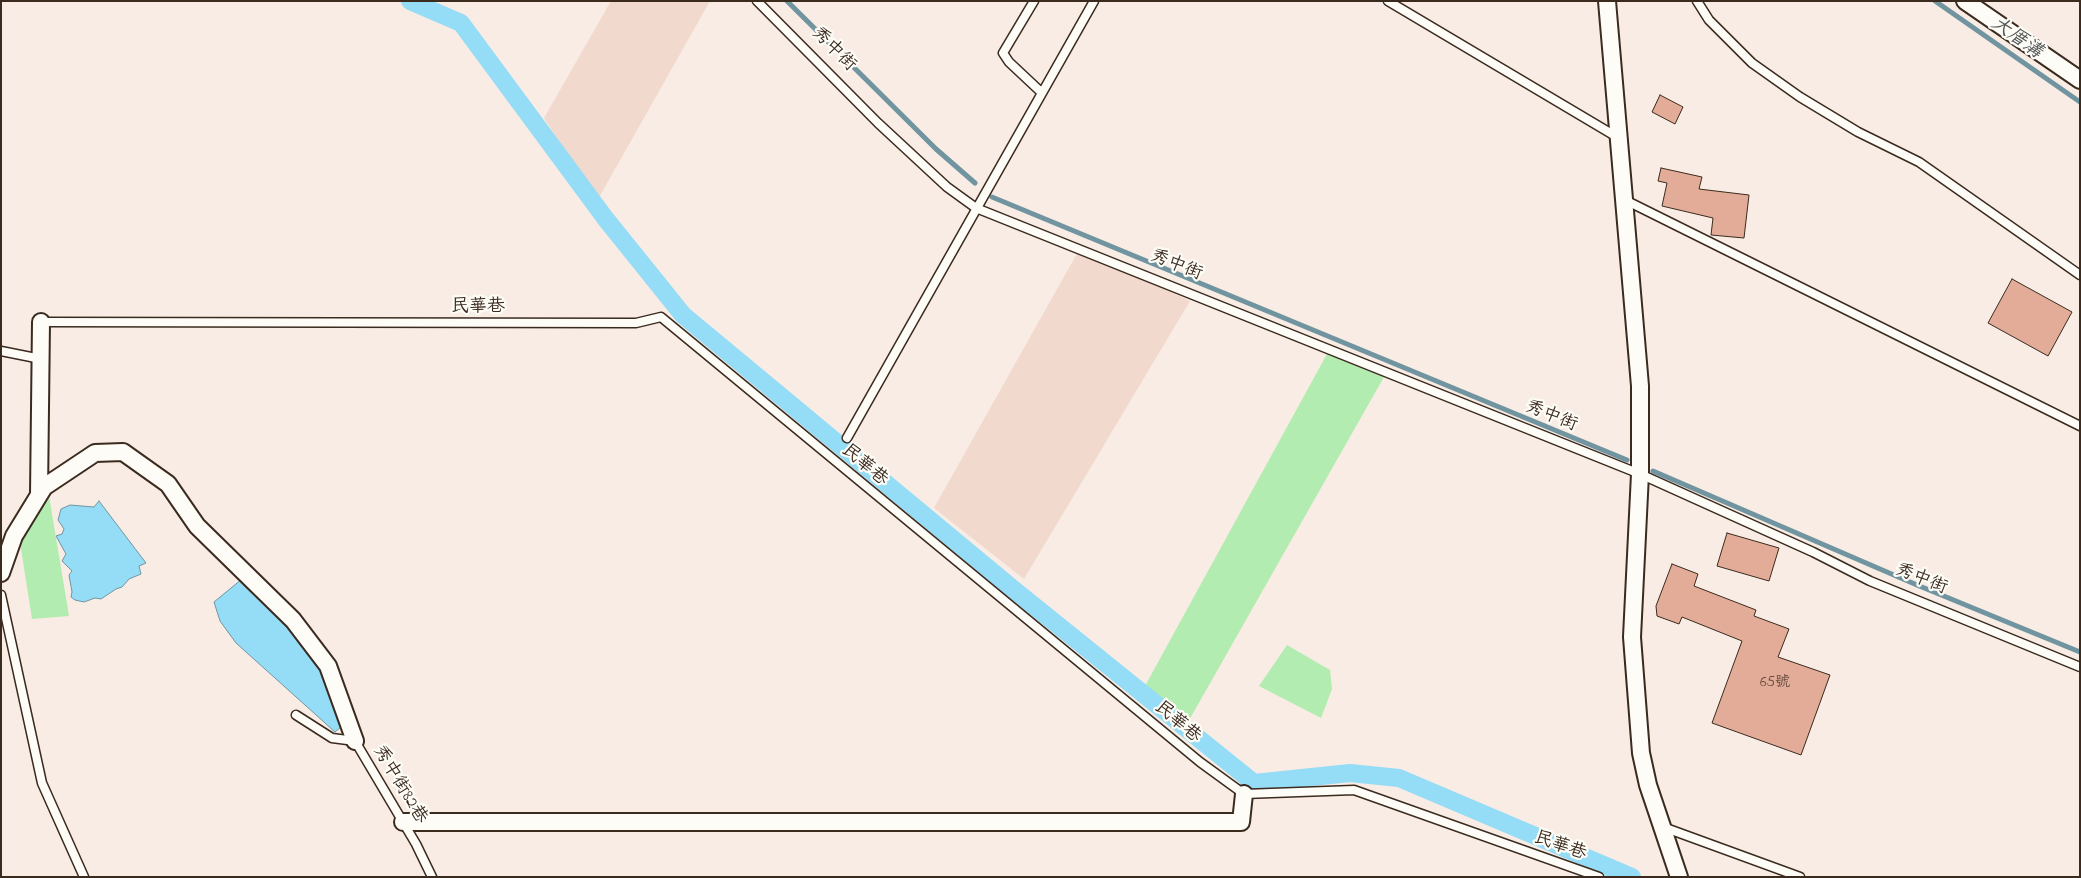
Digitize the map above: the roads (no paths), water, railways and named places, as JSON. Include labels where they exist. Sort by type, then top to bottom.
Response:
[{"type":"street","points":[[1607,1],[1640,386],[1640,474],[1632,636],[1641,754],[1648,785],[1679,877]]},
{"type":"street","points":[[1965,1],[2080,80]]},
{"type":"street","points":[[39,494],[41,322]]},
{"type":"street","points":[[1,573],[14,536],[44,487],[95,453],[123,452],[168,484],[197,526],[293,620],[328,666],[355,741]]},
{"type":"street","points":[[403,822],[1240,822],[1244,794]]},
{"type":"lane","name":"秀中街","points":[[757,1],[878,123],[947,187],[976,208],[1640,474],[1813,552],[1870,581],[2080,667]]},
{"type":"lane","points":[[1034,1],[1003,53],[1041,92]]},
{"type":"lane","points":[[847,438],[1094,1]]},
{"type":"lane","points":[[1388,1],[1617,138],[1618,136]]},
{"type":"lane","points":[[1697,1],[1709,20],[1752,63],[1800,98],[1858,132],[1918,162],[2080,275]]},
{"type":"lane","points":[[1624,200],[2080,426]]},
{"type":"lane","name":"民華巷","points":[[41,322],[636,323],[661,317],[1200,762],[1244,794],[1354,790],[1599,877]]},
{"type":"lane","points":[[1,351],[41,359]]},
{"type":"lane","points":[[1,595],[42,783],[84,877]]},
{"type":"lane","name":"秀中街82巷","points":[[296,715],[332,738],[355,741],[403,822],[432,877]]},
{"type":"lane","points":[[1663,827],[1800,877]]},
{"type":"water","points":[[99,501],[146,563],[139,566],[141,574],[129,579],[122,587],[101,599],[95,598],[84,602],[71,597],[69,575],[72,571],[62,561],[66,554],[56,536],[62,534],[64,529],[58,520],[61,509],[70,505],[94,507]]},
{"type":"water","points":[[242,579],[294,635],[322,672],[342,726],[335,732],[236,643],[220,621],[214,602]]},
{"type":"waterway","points":[[410,1],[461,23],[605,218],[683,315],[1013,589],[1254,783],[1350,773],[1399,778],[1632,877]]},
{"type":"waterway","points":[[787,1],[936,149],[975,183]]},
{"type":"waterway","name":"大厝溝","points":[[1935,1],[2080,102]]},
{"type":"waterway","points":[[992,197],[1627,460]]},
{"type":"waterway","points":[[1653,471],[1917,585],[2080,652]]}]
